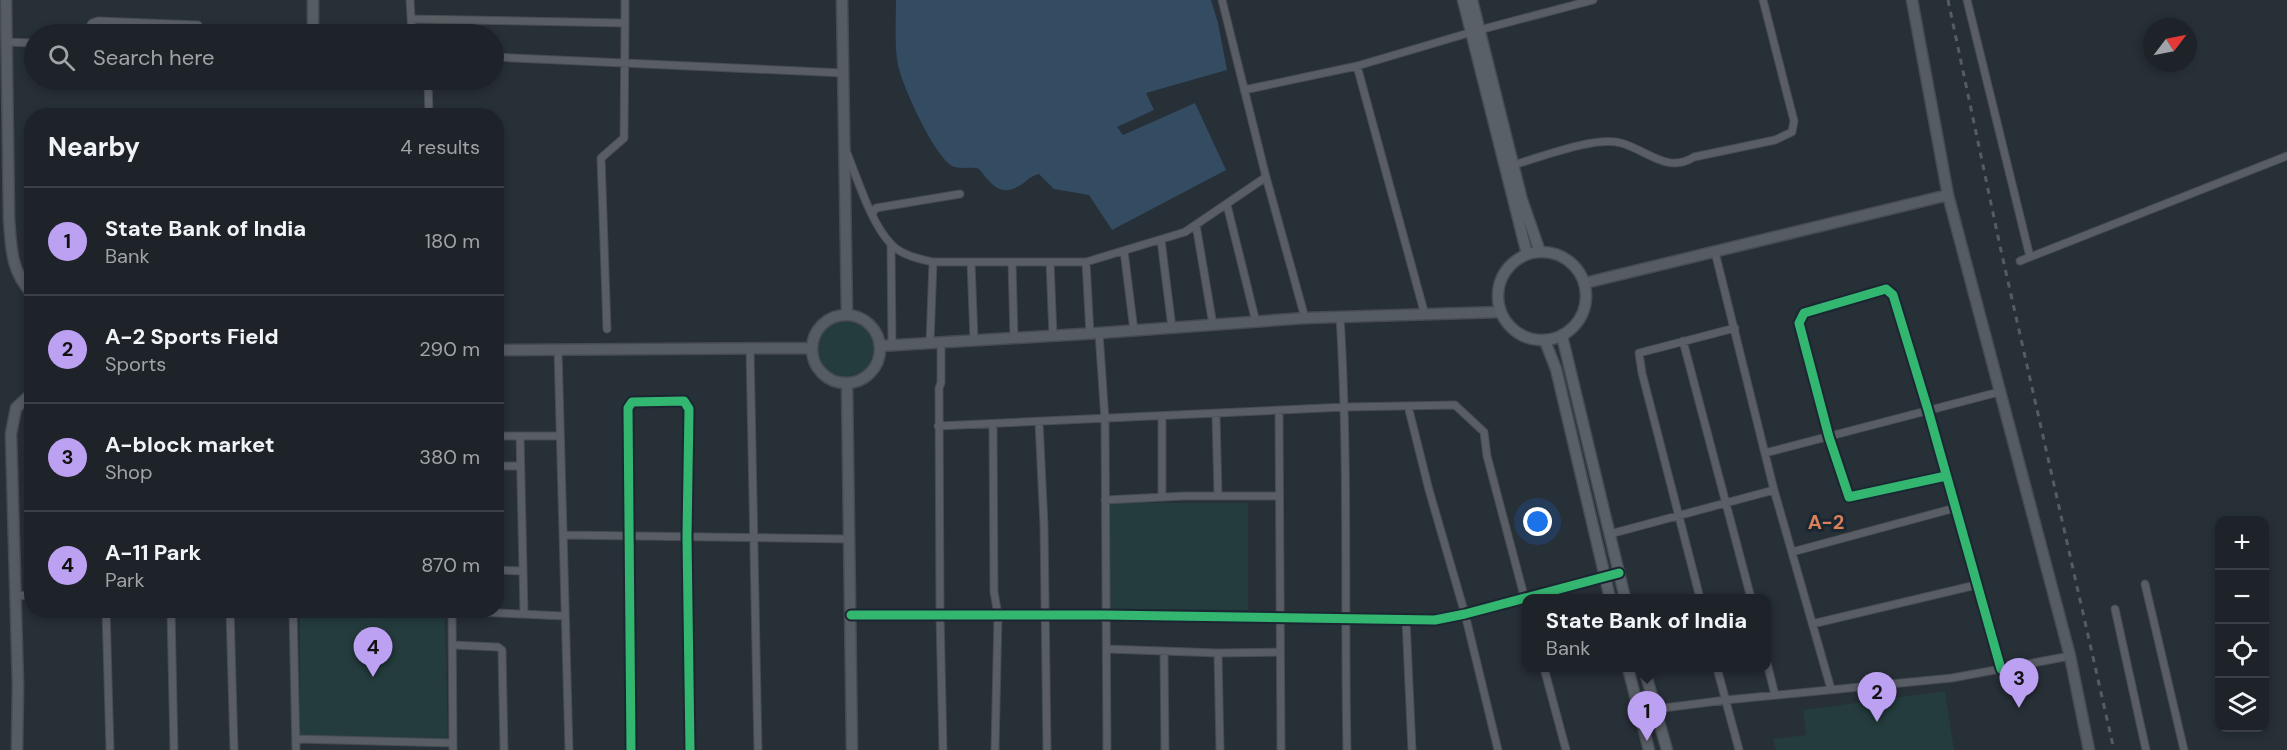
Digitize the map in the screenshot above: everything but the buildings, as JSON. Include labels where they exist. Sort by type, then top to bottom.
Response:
[{"type":"main road","points":[[1463,0],[1475,32],[1522,200],[1540,252]]},
{"type":"main road","points":[[1472,0],[1475,32],[1527,254]]},
{"type":"main road","points":[[1553,253],[1567,259],[1578,270],[1585,284],[1587,296],[1580,320],[1562,336],[1545,341],[1532,340],[1519,335],[1509,326],[1500,312],[1497,299],[1504,271],[1514,261],[1527,254],[1553,253]]},
{"type":"main road","points":[[1562,336],[1624,594]]},
{"type":"main road","points":[[1545,341],[1556,369],[1609,594]]},
{"type":"main road","points":[[1629,672],[1649,750]]},
{"type":"main road","points":[[1645,672],[1667,750]]},
{"type":"street","points":[[6,0],[3,42],[11,254],[17,272],[24,282]]},
{"type":"street","points":[[313,0],[313,24]]},
{"type":"street","points":[[410,0],[411,24]]},
{"type":"street","points":[[607,329],[601,158],[624,138],[625,0]]},
{"type":"street","points":[[842,0],[847,315]]},
{"type":"street","points":[[1222,0],[1266,177],[1305,318]]},
{"type":"street","points":[[1244,90],[1357,66],[1593,0]]},
{"type":"street","points":[[1513,165],[1602,141],[1622,144],[1665,164],[1775,140],[1792,132],[1794,121],[1763,0]]},
{"type":"street","points":[[1912,0],[1948,195],[2070,656],[2090,750]]},
{"type":"street","points":[[1967,0],[2030,258]]},
{"type":"street","points":[[411,19],[625,22]]},
{"type":"street","points":[[91,24],[98,21],[173,24]]},
{"type":"street","points":[[3,42],[24,43]]},
{"type":"street","points":[[504,57],[843,73]]},
{"type":"street","points":[[1357,66],[1425,315]]},
{"type":"street","points":[[428,90],[429,108]]},
{"type":"street","points":[[844,147],[872,214],[891,245],[911,257],[933,262],[1086,262],[1185,232],[1266,177]]},
{"type":"street","points":[[2020,261],[2287,156]]},
{"type":"street","points":[[872,214],[876,208],[960,194]]},
{"type":"street","points":[[1585,284],[1948,195]]},
{"type":"street","points":[[1227,205],[1256,322]]},
{"type":"street","points":[[1196,225],[1213,325]]},
{"type":"street","points":[[1161,240],[1172,328]]},
{"type":"street","points":[[886,345],[870,324],[847,315],[834,317],[823,324],[815,335],[812,348],[814,360],[820,371],[835,382],[847,384],[860,381],[870,374],[886,345],[891,245]]},
{"type":"street","points":[[1124,251],[1134,331]]},
{"type":"street","points":[[1715,252],[1774,490],[1831,689]]},
{"type":"street","points":[[933,262],[936,343],[941,383],[938,426],[943,750]]},
{"type":"street","points":[[971,262],[974,340]]},
{"type":"street","points":[[1012,262],[1014,338]]},
{"type":"street","points":[[1050,262],[1053,336]]},
{"type":"street","points":[[1086,262],[1105,420],[1107,750]]},
{"type":"street","points":[[1946,476],[1849,497],[1829,437],[1799,323],[1804,313],[1886,289],[1893,295],[1928,410],[2001,669]]},
{"type":"street","points":[[886,345],[1095,334],[1305,318],[1500,312]]},
{"type":"street","points":[[1340,317],[1346,407],[1347,750]]},
{"type":"street","points":[[1699,594],[1642,373],[1639,353],[1735,328]]},
{"type":"street","points":[[1683,341],[1750,594]]},
{"type":"street","points":[[750,348],[758,750]]},
{"type":"street","points":[[504,350],[812,348]]},
{"type":"street","points":[[558,350],[569,750]]},
{"type":"street","points":[[847,384],[852,750]]},
{"type":"street","points":[[1765,453],[1999,392]]},
{"type":"street","points":[[17,750],[11,434],[16,408],[24,401]]},
{"type":"street","points":[[631,750],[628,408],[632,402],[684,401],[689,409],[687,537],[690,750]]},
{"type":"street","points":[[938,426],[1346,407],[1455,405],[1484,432],[1486,456],[1524,594]]},
{"type":"street","points":[[1408,406],[1429,490],[1465,614],[1498,750]]},
{"type":"street","points":[[1279,411],[1281,750]]},
{"type":"street","points":[[1216,414],[1218,496]]},
{"type":"street","points":[[1162,417],[1162,497]]},
{"type":"street","points":[[1039,422],[1046,615],[1047,750]]},
{"type":"street","points":[[993,424],[994,592],[998,615],[995,750]]},
{"type":"street","points":[[504,436],[560,436]]},
{"type":"street","points":[[520,436],[525,614]]},
{"type":"street","points":[[504,466],[520,466]]},
{"type":"street","points":[[1610,534],[1774,490]]},
{"type":"street","points":[[1105,500],[1279,496]]},
{"type":"street","points":[[1792,552],[1955,508]]},
{"type":"street","points":[[563,535],[850,539]]},
{"type":"street","points":[[504,570],[523,571]]},
{"type":"street","points":[[1540,594],[1619,573]]},
{"type":"street","points":[[2145,584],[2184,750]]},
{"type":"street","points":[[1812,624],[1976,585]]},
{"type":"street","points":[[15,595],[24,596]]},
{"type":"street","points":[[851,615],[1105,615],[1435,620],[1522,599]]},
{"type":"street","points":[[2115,609],[2146,750]]},
{"type":"street","points":[[504,613],[565,616]]},
{"type":"street","points":[[106,618],[110,750]]},
{"type":"street","points":[[171,618],[174,750]]},
{"type":"street","points":[[230,618],[234,750]]},
{"type":"street","points":[[293,618],[296,750]]},
{"type":"street","points":[[296,739],[453,747],[452,618]]},
{"type":"street","points":[[1406,620],[1412,750]]},
{"type":"street","points":[[452,645],[498,647],[502,650],[504,750]]},
{"type":"street","points":[[1107,649],[1218,653],[1280,652]]},
{"type":"street","points":[[1164,651],[1165,750]]},
{"type":"street","points":[[1218,653],[1220,750]]},
{"type":"street","points":[[1656,709],[1952,678],[2070,656]]},
{"type":"street","points":[[1545,672],[1566,750]]},
{"type":"street","points":[[1718,672],[1739,750]]},
{"type":"street","points":[[1769,672],[1775,695]]},
{"type":"green space","points":[[846,319],[863,324],[871,332],[876,349],[871,366],[863,374],[846,379],[829,374],[821,366],[816,349],[821,332],[829,324]]},
{"type":"green space","points":[[1109,503],[1248,503],[1248,610],[1110,609]]},
{"type":"green space","points":[[300,618],[445,618],[448,740],[300,737]]},
{"type":"green space","points":[[1945,691],[1954,750],[1776,750],[1773,739],[1806,735],[1803,710]]},
{"type":"water","points":[[896,0],[1211,0],[1227,70],[1146,93],[1154,110],[1117,127],[1123,135],[1195,103],[1226,170],[1112,230],[1089,195],[1054,189],[1039,174],[1019,186],[1006,190],[996,187],[979,169],[952,166],[945,160],[929,136],[902,79],[896,54]]},
{"type":"railway","points":[[1948,0],[2000,246],[2114,750]]},
{"type":"cycle path","points":[[1946,476],[1849,497],[1829,437],[1799,323],[1804,313],[1886,289],[1893,295],[1928,410],[2001,669]]},
{"type":"cycle path","points":[[631,750],[628,408],[632,402],[684,401],[689,409],[687,537],[690,750]]},
{"type":"cycle path","points":[[1540,594],[1619,573]]},
{"type":"cycle path","points":[[851,615],[1105,615],[1435,620],[1522,599]]},
{"type":"place","name":"A-11 Park","points":[[373,677]]},
{"type":"place","name":"A-block market","points":[[2019,708]]},
{"type":"place","name":"A-2 Sports Field","points":[[1877,722]]},
{"type":"place","name":"State Bank of India","points":[[1647,741]]},
{"type":"district","name":"A-2","points":[[1826,522]]}]
